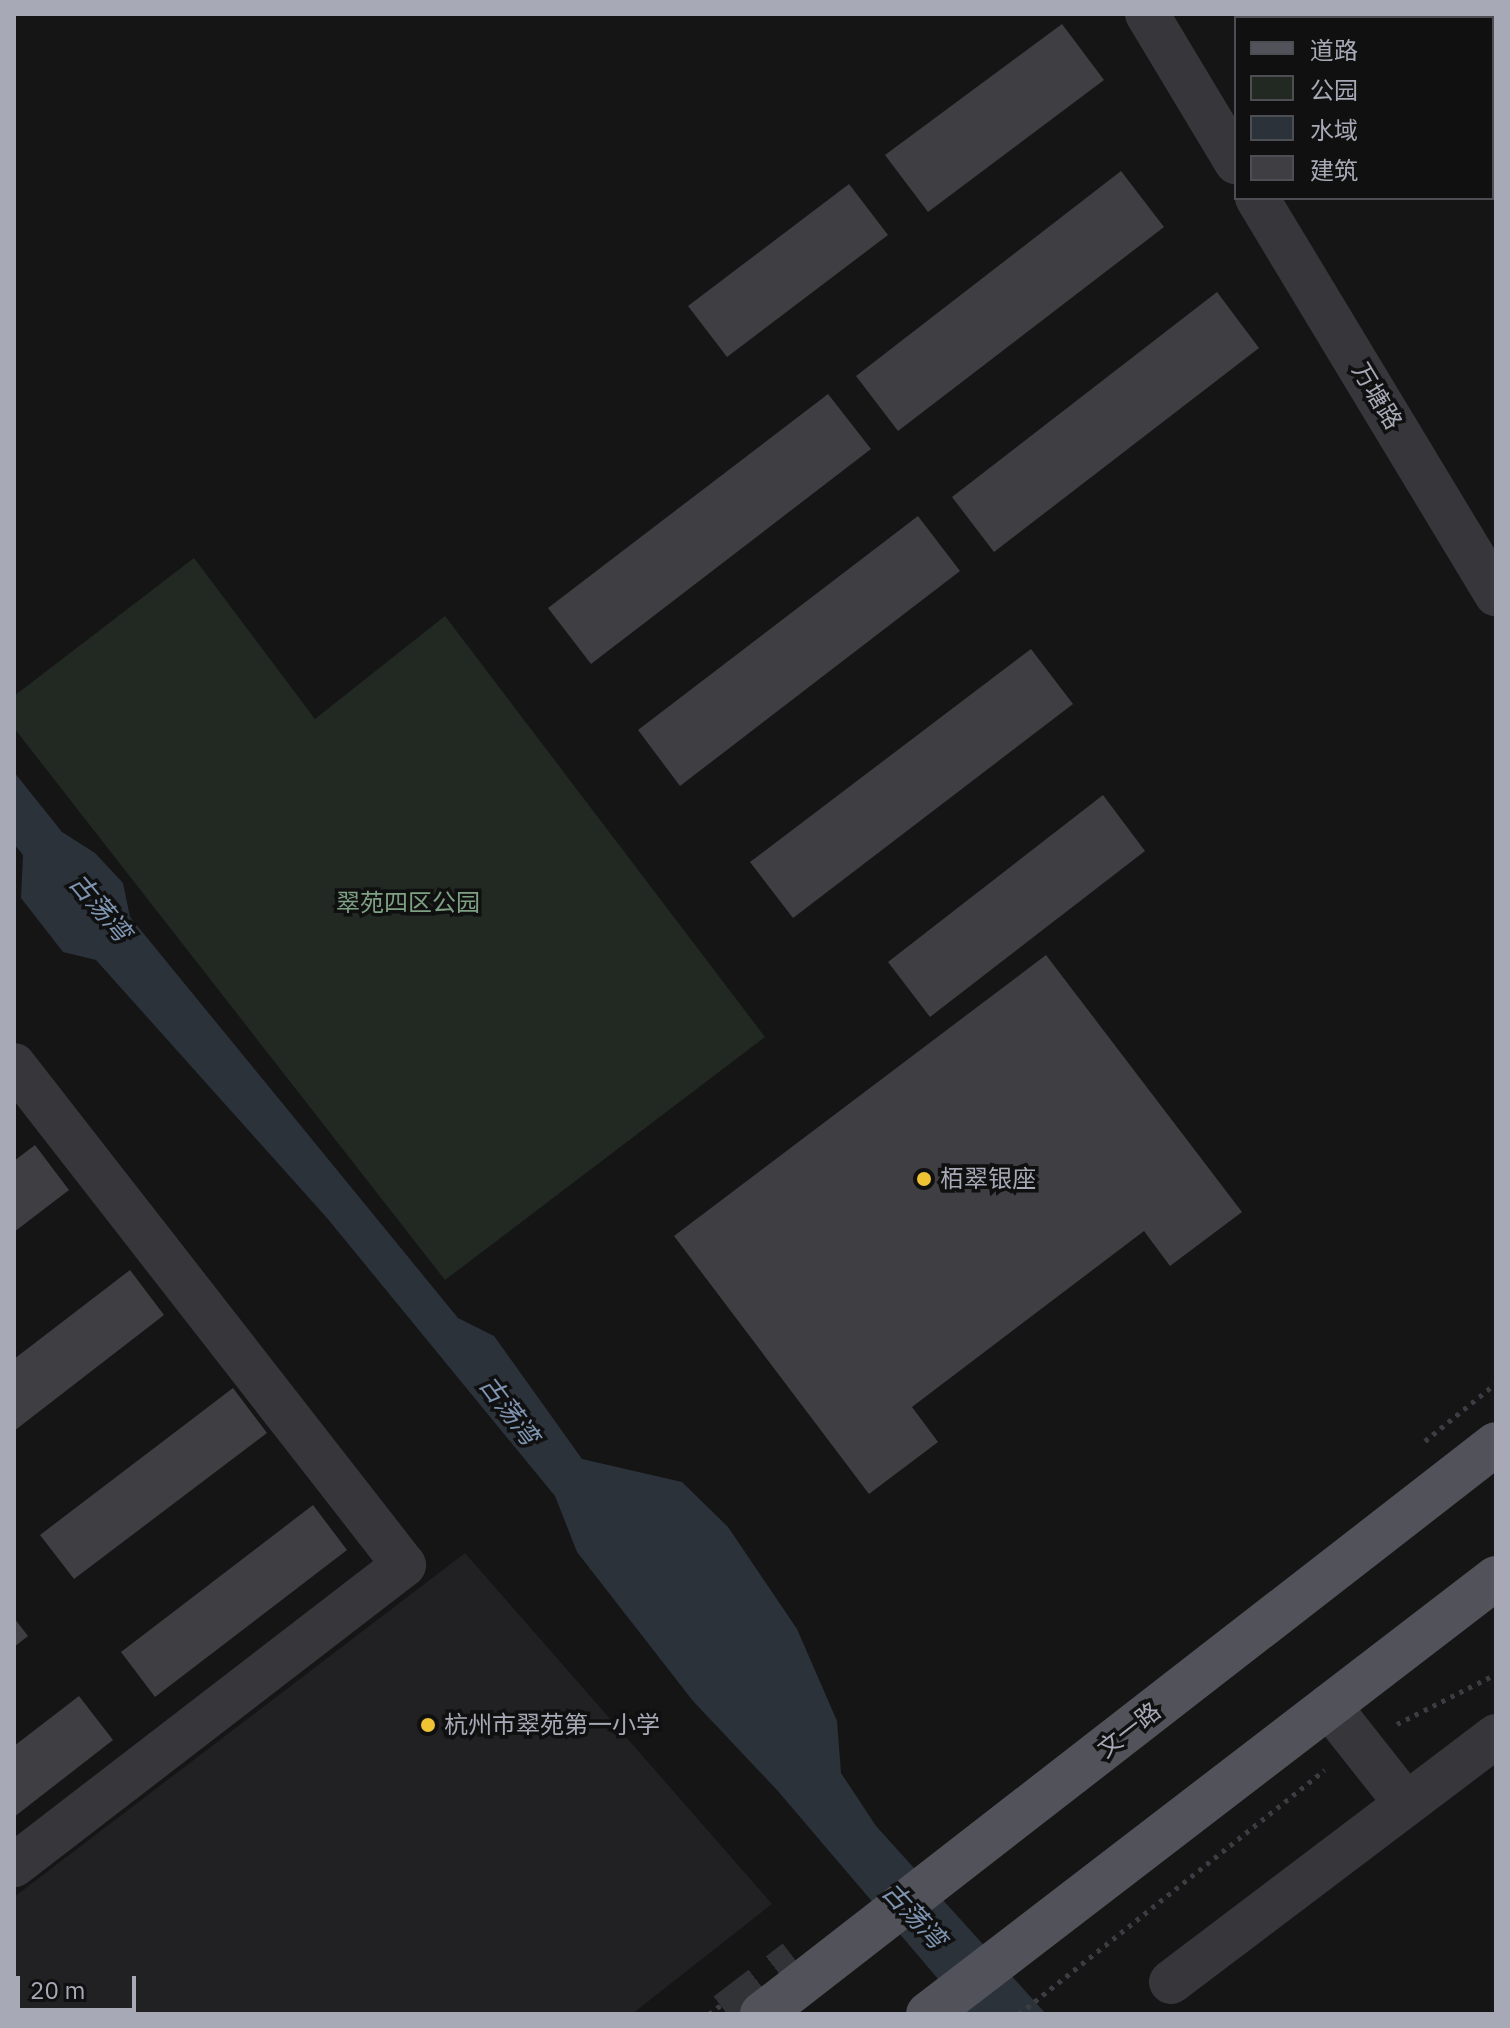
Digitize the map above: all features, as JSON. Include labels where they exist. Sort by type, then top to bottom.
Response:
[{"type":"main road","name":"文一路","points":[[762,2014],[1496,1444]]},
{"type":"main road","points":[[928,2014],[1496,1578]]},
{"type":"street","points":[[1147,14],[1234,159]]},
{"type":"street","name":"万塘路","points":[[1258,200],[1496,594]]},
{"type":"street","points":[[14,1065],[404,1565],[14,1865]]},
{"type":"street","points":[[1329,1706],[1404,1801]]},
{"type":"street","points":[[1171,1982],[1404,1801],[1496,1736]]},
{"type":"path","points":[[1019,2014],[1094,1957],[1166,1893],[1359,1744],[1496,1674]]},
{"type":"shaded area","points":[[1268,14],[1417,14],[1344,16]]},
{"type":"shaded area","name":"杭州市翠苑第一小学","points":[[465,1553],[772,1904],[632,2014],[14,2014],[14,1897]]},
{"type":"green space","name":"翠苑四区公园","points":[[194,558],[315,719],[445,616],[765,1037],[445,1280],[14,728],[14,696]]},
{"type":"water","name":"古荡湾","points":[[14,772],[62,832],[95,853],[123,883],[130,917],[458,1318],[494,1336],[582,1459],[682,1482],[728,1527],[797,1629],[837,1721],[841,1773],[876,1826],[1046,2014],[968,2014],[777,1790],[693,1701],[577,1552],[555,1496],[327,1218],[96,960],[63,952],[21,898],[23,855],[14,844]]},
{"type":"building","points":[[1062,24],[1104,80],[928,212],[885,155]]},
{"type":"building","points":[[1121,171],[1164,227],[898,431],[856,376]]},
{"type":"building","points":[[849,184],[888,235],[727,357],[688,306]]},
{"type":"building","points":[[1217,292],[1259,348],[994,552],[952,497]]},
{"type":"building","points":[[828,394],[871,449],[591,664],[548,608]]},
{"type":"building","points":[[918,516],[960,571],[680,786],[638,730]]},
{"type":"building","points":[[1031,649],[1073,704],[793,918],[750,862]]},
{"type":"building","points":[[1103,795],[1145,851],[930,1017],[888,962]]},
{"type":"building","name":"栢翠银座","points":[[1046,955],[1242,1212],[1170,1266],[1144,1231],[912,1407],[938,1442],[869,1494],[674,1236]]},
{"type":"building","points":[[35,1145],[69,1190],[14,1232],[14,1161]]},
{"type":"building","points":[[130,1270],[164,1315],[14,1431],[14,1359]]},
{"type":"building","points":[[233,1388],[267,1433],[74,1579],[40,1535]]},
{"type":"building","points":[[313,1505],[347,1550],[155,1697],[121,1652]]},
{"type":"building","points":[[14,1618],[28,1636],[14,1647]]},
{"type":"building","points":[[79,1696],[113,1740],[14,1817],[14,1746]]},
{"type":"tunnel","points":[[727,2014],[796,1961]]},
{"type":"place","name":"栢翠银座","points":[[924,1179]]},
{"type":"place","name":"杭州市翠苑第一小学","points":[[428,1725]]}]
